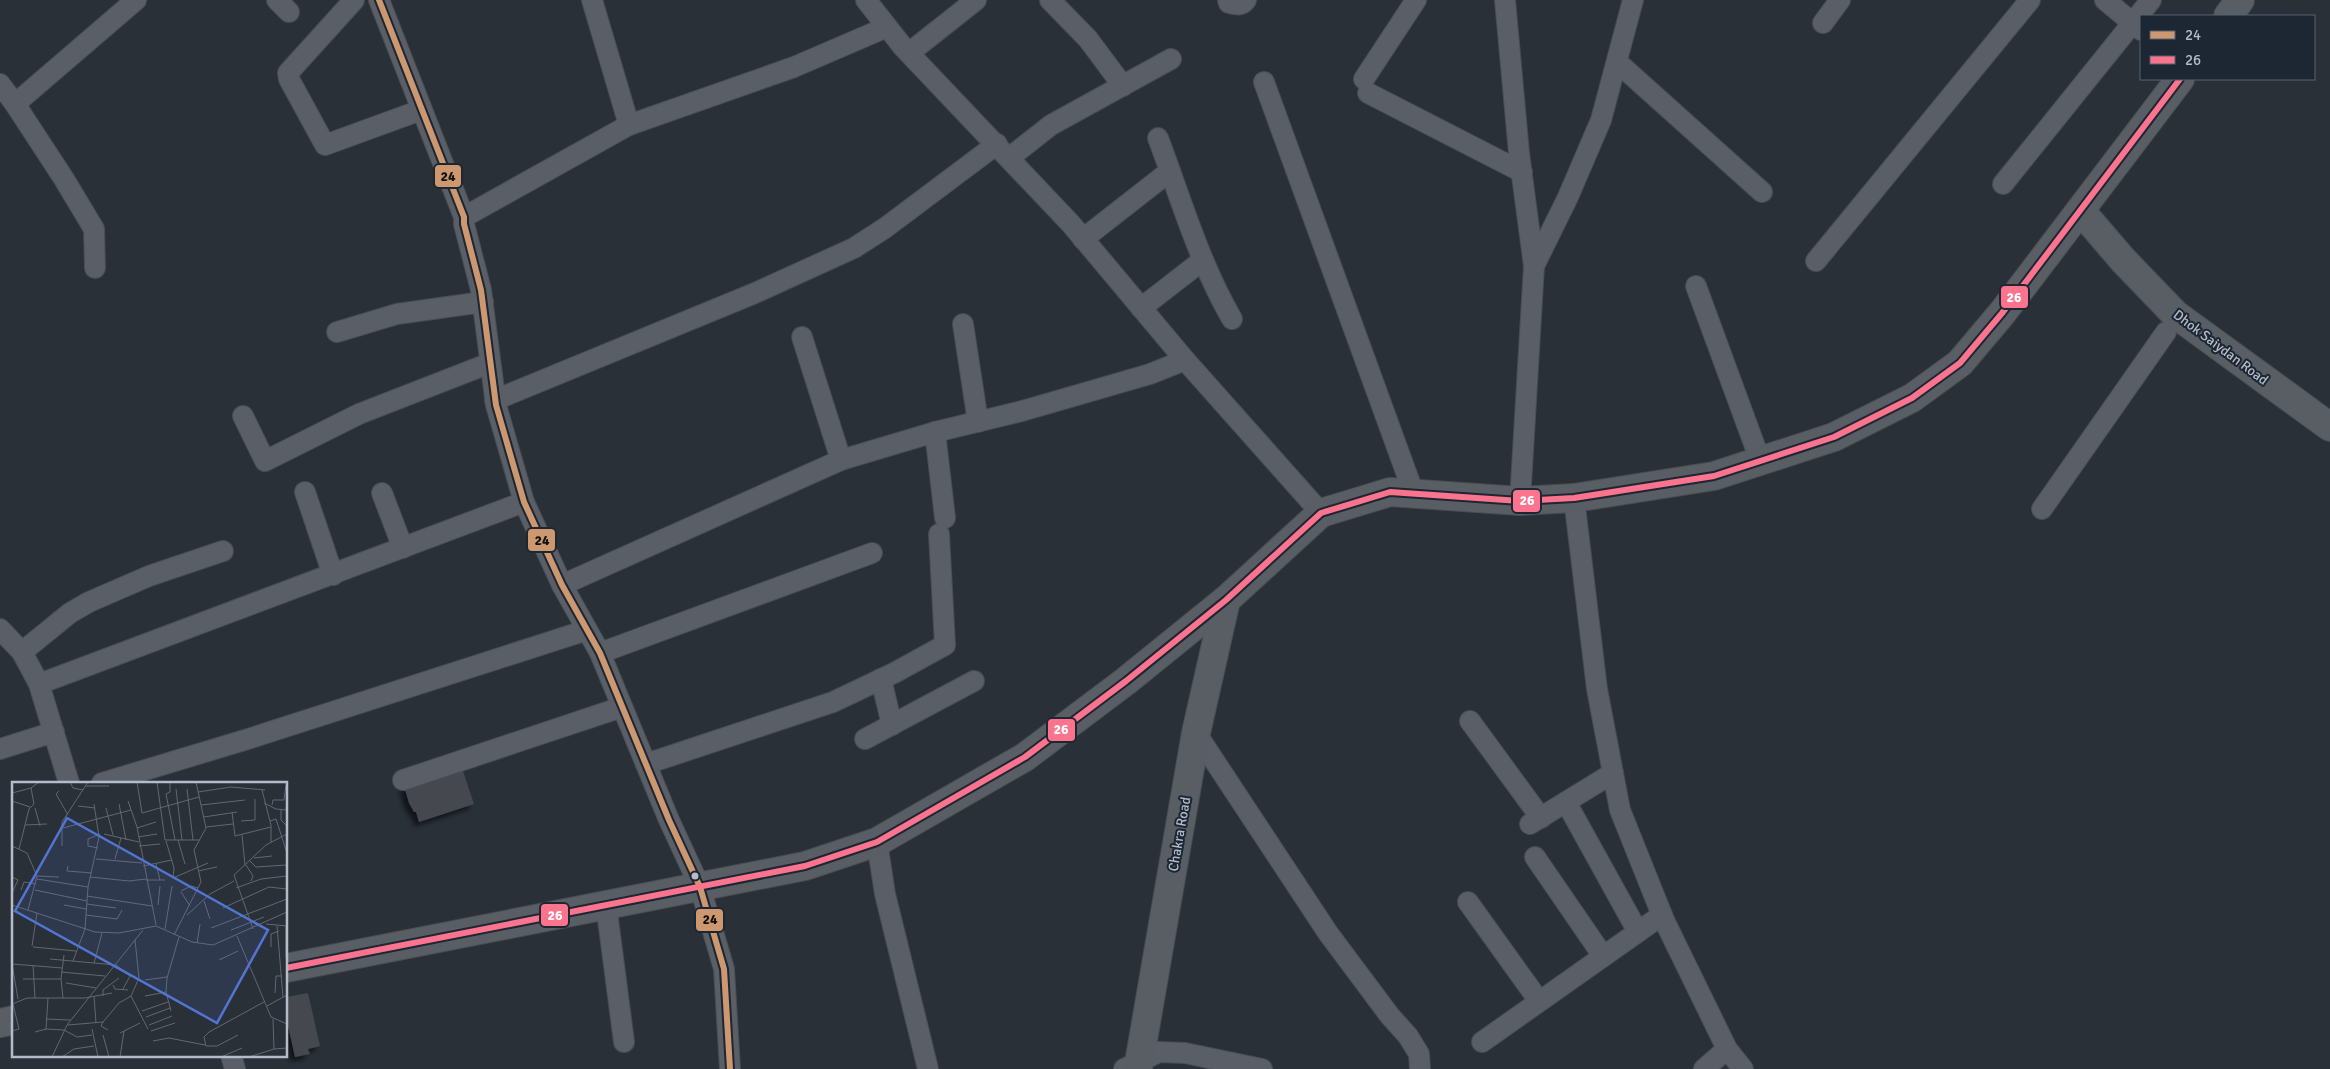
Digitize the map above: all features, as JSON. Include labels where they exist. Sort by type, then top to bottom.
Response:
[{"type":"main road","points":[[2229,15],[2240,0]]},
{"type":"main road","points":[[288,968],[804,866],[877,842],[1025,757],[1126,681],[1226,600],[1321,513],[1390,492],[1520,501],[1574,498],[1714,476],[1834,437],[1912,398],[1960,363],[2003,312],[2179,80]]},
{"type":"main road","name":"Dhok Saiydan Road","points":[[2081,211],[2123,260],[2175,314],[2330,427]]},
{"type":"main road","name":"Chakra Road","points":[[1134,1067],[1196,733],[1226,600]]},
{"type":"street","points":[[15,104],[136,0]]},
{"type":"street","points":[[354,0],[288,73],[289,79],[325,145],[421,110]]},
{"type":"street","points":[[379,0],[464,217],[483,302],[495,400],[524,502],[562,585],[600,653],[700,887],[724,969],[730,1069]]},
{"type":"street","points":[[592,0],[629,125]]},
{"type":"street","points":[[866,0],[909,53],[1003,151],[1083,239],[1184,360],[1321,513]]},
{"type":"street","points":[[909,53],[976,0]]},
{"type":"street","points":[[1050,0],[1088,39],[1123,86]]},
{"type":"street","points":[[1228,0],[1230,3],[1237,5],[1244,3],[1246,0]]},
{"type":"street","points":[[1416,0],[1366,86],[1522,172]]},
{"type":"street","points":[[1505,0],[1522,172],[1534,266],[1520,501]]},
{"type":"street","points":[[1534,266],[1568,197],[1602,120],[1633,0]]},
{"type":"street","points":[[1823,23],[1840,0]]},
{"type":"street","points":[[1816,260],[2030,0]]},
{"type":"street","points":[[2003,184],[2137,26],[2105,0]]},
{"type":"street","points":[[2143,15],[2151,0]]},
{"type":"street","points":[[464,217],[629,125],[794,67],[888,27]]},
{"type":"street","points":[[495,400],[755,293],[854,248],[1003,151],[1171,59]]},
{"type":"street","points":[[1617,62],[1762,192]]},
{"type":"street","points":[[1264,82],[1414,494]]},
{"type":"street","points":[[0,84],[15,104],[94,229],[94,268]]},
{"type":"street","points":[[1158,138],[1216,292],[1232,319]]},
{"type":"street","points":[[1083,239],[1170,171]]},
{"type":"street","points":[[1141,308],[1203,260]]},
{"type":"street","points":[[1696,286],[1760,460]]},
{"type":"street","points":[[337,332],[397,314],[483,302]]},
{"type":"street","points":[[963,324],[978,422]]},
{"type":"street","points":[[2042,509],[2166,332]]},
{"type":"street","points":[[802,337],[841,460]]},
{"type":"street","points":[[562,585],[841,460],[935,432],[978,422],[1150,374],[1184,360]]},
{"type":"street","points":[[242,416],[265,460],[359,414],[490,363]]},
{"type":"street","points":[[646,764],[833,702],[945,645],[942,526],[935,432]]},
{"type":"street","points":[[305,492],[333,575]]},
{"type":"street","points":[[382,493],[403,548]]},
{"type":"street","points":[[1574,498],[1597,688],[1620,810],[1662,915],[1727,1049],[1743,1069]]},
{"type":"street","points":[[40,684],[524,502]]},
{"type":"street","points":[[22,652],[70,613],[90,602],[149,576],[224,551]]},
{"type":"street","points":[[600,653],[872,553]]},
{"type":"street","points":[[0,629],[22,652],[40,684],[69,782]]},
{"type":"street","points":[[105,782],[248,739],[587,630]]},
{"type":"street","points":[[881,679],[892,725]]},
{"type":"street","points":[[865,739],[974,681]]},
{"type":"street","points":[[403,780],[622,707]]},
{"type":"street","points":[[1470,721],[1536,821],[1613,773]]},
{"type":"street","points":[[0,749],[54,732]]},
{"type":"street","points":[[1196,733],[1328,933],[1390,1016],[1408,1036],[1419,1054],[1420,1069]]},
{"type":"street","points":[[1566,802],[1638,932]]},
{"type":"street","points":[[877,842],[885,894],[928,1069]]},
{"type":"street","points":[[1536,856],[1603,956]]},
{"type":"street","points":[[1468,902],[1539,1002]]},
{"type":"street","points":[[606,904],[624,1042]]},
{"type":"street","points":[[1482,1042],[1662,915]]},
{"type":"street","points":[[1704,1069],[1727,1049]]},
{"type":"street","points":[[1134,1067],[1159,1052],[1185,1053],[1262,1069]]},
{"type":"street","points":[[231,1056],[234,1069]]},
{"type":"building","points":[[462,768],[474,804],[419,822],[416,812],[414,812],[409,803],[404,786]]},
{"type":"building","points":[[308,993],[320,1046],[308,1049],[310,1054],[295,1057],[288,1026],[288,997]]},
{"type":"transit line","name":"24","points":[[379,0],[464,217],[464,224],[481,290],[496,405],[524,502],[562,585],[600,653],[669,820],[700,887],[724,969],[730,1069]]},
{"type":"transit line","name":"26","points":[[288,968],[805,866],[877,842],[1025,757],[1126,681],[1226,600],[1321,513],[1390,492],[1520,501],[1574,498],[1714,476],[1834,437],[1912,398],[1960,363],[2003,312],[2179,80]]}]
